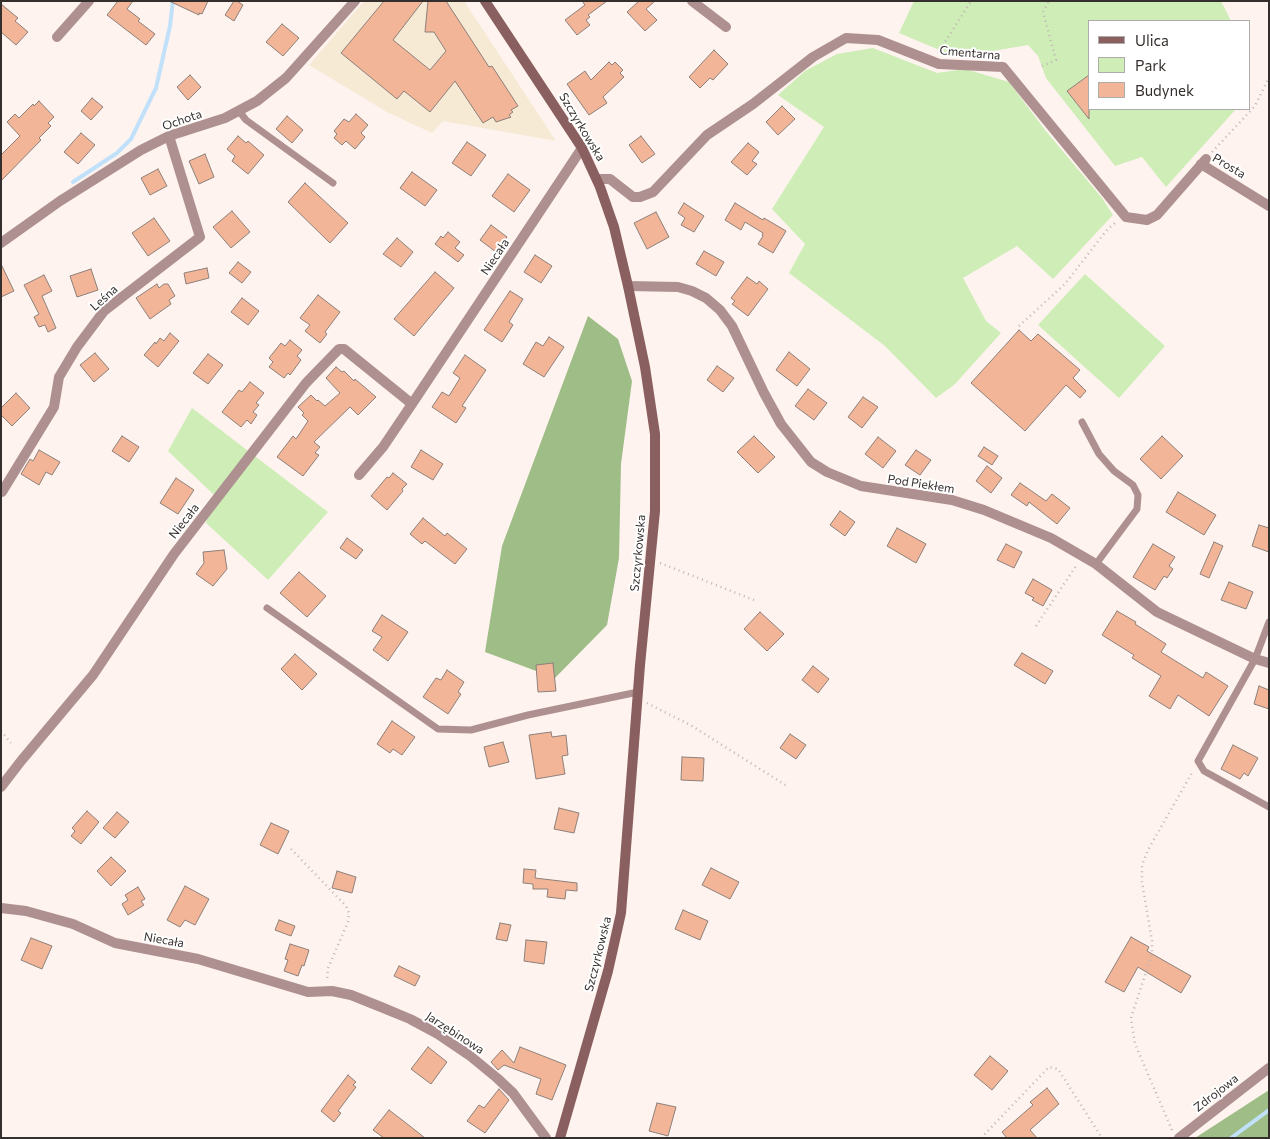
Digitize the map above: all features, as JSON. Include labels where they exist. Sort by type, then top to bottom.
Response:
[{"type":"main road","name":"Szczyrkowska","points":[[485,1],[582,148],[597,179],[614,227],[628,286],[647,376],[654,434],[656,488],[623,891],[608,971],[560,1138]]},
{"type":"street","points":[[57,37],[89,1]]},
{"type":"street","name":"Ochota","points":[[1,244],[60,201],[141,150],[169,136],[225,118],[257,101],[286,78],[355,1]]},
{"type":"street","points":[[692,1],[726,27]]},
{"type":"street","name":"Cmentarna","points":[[597,179],[610,179],[633,196],[640,197],[653,192],[707,134],[752,104],[813,57],[846,38],[878,40],[939,64],[1003,67],[1126,217]]},
{"type":"street","name":"Leśna","points":[[2,492],[54,407],[59,377],[77,347],[104,311],[200,237],[169,136]]},
{"type":"street","name":"Niecała","points":[[359,475],[383,447],[582,148]]},
{"type":"street","points":[[1126,217],[1147,220],[1157,214],[1203,161]]},
{"type":"street","name":"Prosta","points":[[1203,161],[1269,206]]},
{"type":"street","name":"Pod Piekłem","points":[[628,286],[678,287],[706,298],[720,310],[732,326],[781,424],[811,462],[827,472],[861,486],[952,500],[984,510],[1052,538],[1096,564],[1157,612],[1255,659],[1269,663]]},
{"type":"street","name":"Niecała","points":[[1,787],[93,675],[174,554],[306,383],[339,349],[344,349],[412,404]]},
{"type":"street","name":"Niecała","points":[[1,908],[26,911],[73,924],[115,943],[198,959],[308,992],[328,991]]},
{"type":"street","name":"Jarzębinowa","points":[[328,991],[351,995],[410,1019],[438,1034],[469,1055],[513,1093],[546,1138]]},
{"type":"street","name":"Zdrojowa","points":[[1179,1138],[1269,1068]]},
{"type":"lane","points":[[239,111],[246,120],[333,183]]},
{"type":"lane","points":[[1082,422],[1098,454],[1114,471],[1133,485],[1138,495],[1137,508],[1096,564]]},
{"type":"lane","points":[[267,608],[438,730],[471,730],[528,715],[638,695]]},
{"type":"lane","points":[[1269,622],[1255,659],[1198,761],[1204,771],[1269,806]]},
{"type":"path","points":[[940,50],[970,1]]},
{"type":"path","points":[[1042,66],[1056,60],[1043,12],[1049,1]]},
{"type":"path","points":[[1203,161],[1256,106],[1269,77]]},
{"type":"path","points":[[1019,326],[1064,284],[1106,231],[1113,224],[1126,217]]},
{"type":"path","points":[[1036,626],[1082,556]]},
{"type":"path","points":[[651,560],[754,600]]},
{"type":"path","points":[[638,695],[692,726],[787,786]]},
{"type":"path","points":[[1,731],[11,744]]},
{"type":"path","points":[[1175,1138],[1135,1044],[1131,1018],[1152,954],[1152,941],[1142,882],[1142,864],[1198,761]]},
{"type":"path","points":[[291,849],[346,906],[349,913],[348,922],[328,968],[326,978],[328,991]]},
{"type":"path","points":[[981,1138],[1049,1067],[1058,1069],[1102,1138]]},
{"type":"shaded area","points":[[364,1],[464,1],[556,141],[443,121],[432,133],[387,112],[309,65]]},
{"type":"green space","points":[[914,1],[1221,1],[1230,20],[1088,20],[1088,110],[1235,110],[1166,187],[1142,157],[1115,166],[1046,78],[1038,56],[1028,45],[981,53],[949,54],[899,33]]},
{"type":"green space","points":[[873,48],[937,73],[965,69],[1009,82],[1045,130],[1102,198],[1113,215],[1053,279],[1017,246],[963,278],[986,321],[1001,333],[955,384],[936,398],[885,346],[789,273],[805,244],[772,209],[824,127],[778,95],[805,71],[837,54]]},
{"type":"green space","points":[[1085,274],[1165,346],[1119,398],[1038,325]]},
{"type":"green space","points":[[588,316],[618,339],[632,381],[621,464],[619,558],[607,625],[555,678],[485,652],[502,546]]},
{"type":"green space","points":[[192,408],[328,512],[268,580],[206,523],[214,495],[168,451]]},
{"type":"green space","points":[[1269,1090],[1269,1138],[1195,1138]]},
{"type":"building","points":[[118,1],[133,1],[127,9],[140,19],[138,21],[155,34],[146,45],[107,15]]},
{"type":"building","points":[[169,1],[208,1],[202,14],[199,13],[199,15]]},
{"type":"building","points":[[234,1],[243,5],[234,21],[225,15]]},
{"type":"building","points":[[384,1],[423,1],[393,40],[430,70],[446,51],[434,32],[425,32],[428,1],[446,1],[489,67],[492,66],[518,106],[511,110],[513,112],[509,115],[511,117],[496,122],[493,117],[483,123],[455,81],[430,112],[404,91],[397,99],[341,53]]},
{"type":"building","points":[[582,1],[607,1],[588,15],[590,17],[586,20],[590,25],[577,35],[565,20],[585,5]]},
{"type":"building","points":[[639,1],[655,1],[646,9],[657,20],[645,31],[627,12]]},
{"type":"building","points":[[1,4],[18,18],[15,21],[28,32],[16,45],[1,32]]},
{"type":"building","points":[[282,24],[299,38],[283,56],[266,42]]},
{"type":"building","points":[[714,50],[728,64],[713,80],[710,78],[700,88],[689,77]]},
{"type":"building","points":[[609,62],[612,65],[615,62],[623,70],[620,73],[624,77],[603,97],[607,103],[589,115],[567,84],[585,71],[591,80]]},
{"type":"building","points":[[190,75],[201,87],[188,100],[177,87]]},
{"type":"building","points":[[1088,76],[1089,119],[1067,91]]},
{"type":"building","points":[[92,98],[103,107],[91,120],[81,111]]},
{"type":"building","points":[[39,101],[54,117],[48,123],[51,126],[39,138],[41,140],[1,181],[1,155],[20,136],[7,122],[15,114],[19,118],[33,104],[34,106]]},
{"type":"building","points":[[782,106],[795,119],[778,135],[766,122]]},
{"type":"building","points":[[356,114],[368,125],[361,133],[365,137],[355,149],[346,141],[342,145],[334,138],[337,134],[334,131],[344,119],[349,122]]},
{"type":"building","points":[[287,116],[303,130],[292,143],[276,129]]},
{"type":"building","points":[[81,133],[95,145],[78,164],[64,152]]},
{"type":"building","points":[[238,136],[246,143],[248,141],[264,155],[248,174],[232,161],[235,156],[227,149]]},
{"type":"building","points":[[641,136],[655,154],[642,163],[629,145]]},
{"type":"building","points":[[467,142],[486,155],[471,176],[452,163]]},
{"type":"building","points":[[748,143],[759,152],[752,161],[757,164],[747,175],[731,162]]},
{"type":"building","points":[[205,154],[214,177],[199,184],[189,161]]},
{"type":"building","points":[[158,169],[167,186],[150,195],[141,178]]},
{"type":"building","points":[[412,172],[437,190],[425,206],[400,188]]},
{"type":"building","points":[[508,174],[530,190],[514,212],[492,196]]},
{"type":"building","points":[[305,183],[348,223],[330,243],[288,202]]},
{"type":"building","points":[[684,203],[704,216],[694,232],[681,225],[685,218],[678,213]]},
{"type":"building","points":[[735,203],[786,231],[773,253],[758,244],[763,233],[745,222],[741,230],[725,220]]},
{"type":"building","points":[[232,211],[250,232],[231,248],[213,227]]},
{"type":"building","points":[[656,212],[669,237],[647,249],[634,223]]},
{"type":"building","points":[[154,218],[170,241],[148,256],[132,233]]},
{"type":"building","points":[[491,225],[507,237],[496,252],[480,240]]},
{"type":"building","points":[[448,232],[460,242],[455,248],[464,255],[458,262],[435,244],[441,236],[443,238]]},
{"type":"building","points":[[397,238],[413,252],[401,267],[383,254]]},
{"type":"building","points":[[704,251],[724,262],[716,276],[696,264]]},
{"type":"building","points":[[535,255],[552,266],[541,283],[524,272]]},
{"type":"building","points":[[238,262],[251,272],[242,283],[229,273]]},
{"type":"building","points":[[1,264],[14,291],[1,297]]},
{"type":"building","points":[[207,268],[209,278],[186,284],[184,273]]},
{"type":"building","points":[[91,269],[98,290],[77,297],[70,276]]},
{"type":"building","points":[[435,272],[454,288],[414,336],[394,319]]},
{"type":"building","points":[[44,275],[52,291],[42,296],[56,328],[48,332],[45,325],[39,327],[34,317],[39,314],[24,285]]},
{"type":"building","points":[[747,277],[757,284],[759,281],[768,289],[748,316],[732,304],[735,301],[731,298]]},
{"type":"building","points":[[157,284],[159,288],[164,284],[168,284],[175,296],[169,300],[171,304],[150,319],[136,298]]},
{"type":"building","points":[[510,291],[523,299],[509,322],[513,325],[502,342],[484,330]]},
{"type":"building","points":[[318,295],[340,312],[325,332],[327,334],[320,343],[305,331],[310,325],[300,318]]},
{"type":"building","points":[[242,298],[259,311],[248,325],[231,312]]},
{"type":"building","points":[[1019,330],[1031,341],[1038,334],[1080,370],[1073,378],[1086,391],[1080,398],[1066,385],[1025,431],[971,383]]},
{"type":"building","points":[[170,333],[179,341],[158,367],[144,355],[155,342],[156,344],[160,338],[164,341]]},
{"type":"building","points":[[549,337],[564,347],[544,377],[523,364],[536,342],[543,346]]},
{"type":"building","points":[[290,340],[302,350],[297,356],[301,360],[290,375],[288,373],[284,378],[269,367],[273,362],[269,358],[281,343],[285,346]]},
{"type":"building","points":[[789,352],[810,369],[797,386],[776,370]]},
{"type":"building","points":[[95,353],[109,369],[94,382],[80,365]]},
{"type":"building","points":[[208,354],[223,365],[208,384],[193,373]]},
{"type":"building","points":[[465,355],[486,370],[462,406],[466,408],[456,423],[432,407],[442,392],[449,396],[460,378],[453,373]]},
{"type":"building","points":[[717,366],[734,378],[723,392],[707,380]]},
{"type":"building","points":[[336,367],[342,372],[344,371],[354,381],[355,379],[376,397],[358,415],[350,407],[314,442],[320,447],[315,453],[319,455],[303,476],[277,457],[293,436],[296,439],[308,421],[298,407],[311,395],[325,406],[340,393],[326,378]]},
{"type":"building","points":[[250,382],[264,393],[256,403],[259,405],[253,412],[257,415],[251,424],[247,420],[241,427],[222,412],[239,390],[242,392]]},
{"type":"building","points":[[808,389],[827,403],[814,420],[795,406]]},
{"type":"building","points":[[16,393],[30,408],[12,426],[1,415],[1,408]]},
{"type":"building","points":[[863,397],[878,407],[862,428],[848,417]]},
{"type":"building","points":[[122,436],[139,447],[129,462],[112,451]]},
{"type":"building","points":[[754,436],[775,457],[758,473],[737,452]]},
{"type":"building","points":[[1162,436],[1183,456],[1161,479],[1140,459]]},
{"type":"building","points":[[878,437],[896,451],[883,468],[865,454]]},
{"type":"building","points":[[984,447],[998,456],[992,465],[978,456]]},
{"type":"building","points":[[39,450],[60,462],[52,475],[46,472],[39,485],[21,474],[30,459],[33,461]]},
{"type":"building","points":[[421,450],[443,464],[433,480],[411,467]]},
{"type":"building","points":[[916,450],[931,460],[920,475],[905,465]]},
{"type":"building","points":[[987,466],[1002,478],[991,493],[976,481]]},
{"type":"building","points":[[393,473],[407,484],[387,510],[371,496],[387,477],[389,478]]},
{"type":"building","points":[[176,478],[194,490],[178,514],[160,503]]},
{"type":"building","points":[[1020,483],[1046,501],[1052,494],[1070,508],[1057,524],[1029,502],[1027,506],[1011,495]]},
{"type":"building","points":[[1178,492],[1216,515],[1204,535],[1166,512]]},
{"type":"building","points":[[840,511],[855,522],[845,536],[830,525]]},
{"type":"building","points":[[423,518],[445,536],[447,533],[467,549],[455,564],[425,541],[422,544],[410,534]]},
{"type":"building","points":[[1259,525],[1269,528],[1269,552],[1252,546]]},
{"type":"building","points":[[897,528],[926,544],[916,563],[887,546]]},
{"type":"building","points":[[347,538],[363,550],[356,559],[340,548]]},
{"type":"building","points":[[1214,542],[1223,546],[1209,578],[1200,574]]},
{"type":"building","points":[[1006,544],[1022,552],[1014,568],[997,560]]},
{"type":"building","points":[[1153,544],[1175,557],[1169,566],[1173,569],[1167,578],[1164,576],[1155,590],[1133,577]]},
{"type":"building","points":[[224,550],[227,569],[213,586],[196,574],[204,563],[203,552]]},
{"type":"building","points":[[299,572],[326,596],[307,617],[280,593]]},
{"type":"building","points":[[1033,579],[1052,590],[1043,606],[1032,600],[1034,598],[1025,593]]},
{"type":"building","points":[[1229,582],[1253,592],[1246,609],[1221,600]]},
{"type":"building","points":[[1117,611],[1166,644],[1161,652],[1203,678],[1206,672],[1228,686],[1209,716],[1178,695],[1170,709],[1149,696],[1161,676],[1132,658],[1134,655],[1102,635]]},
{"type":"building","points":[[760,612],[784,634],[767,651],[744,629]]},
{"type":"building","points":[[382,615],[408,632],[388,661],[373,650],[382,637],[372,631]]},
{"type":"building","points":[[1022,653],[1053,671],[1045,684],[1014,665]]},
{"type":"building","points":[[295,654],[317,674],[302,690],[281,669]]},
{"type":"building","points":[[553,663],[556,691],[538,692],[536,665]]},
{"type":"building","points":[[813,666],[829,679],[818,693],[802,680]]},
{"type":"building","points":[[447,670],[464,682],[458,692],[461,694],[448,714],[423,697],[436,678],[441,680]]},
{"type":"building","points":[[1259,686],[1269,690],[1269,709],[1254,704]]},
{"type":"building","points":[[392,721],[415,737],[402,755],[393,749],[390,753],[377,744]]},
{"type":"building","points":[[551,732],[552,737],[566,735],[568,755],[562,756],[565,774],[536,779],[529,735]]},
{"type":"building","points":[[790,734],[806,745],[796,759],[780,748]]},
{"type":"building","points":[[503,742],[509,762],[489,767],[484,747]]},
{"type":"building","points":[[1233,745],[1258,758],[1248,776],[1244,773],[1240,779],[1221,769]]},
{"type":"building","points":[[682,757],[704,758],[703,781],[681,780]]},
{"type":"building","points":[[559,808],[579,813],[574,833],[554,829]]},
{"type":"building","points":[[87,811],[99,822],[81,844],[71,836],[75,831],[72,828]]},
{"type":"building","points":[[117,812],[129,822],[115,838],[103,828]]},
{"type":"building","points":[[271,823],[289,831],[278,854],[260,845]]},
{"type":"building","points":[[111,857],[126,871],[111,886],[97,871]]},
{"type":"building","points":[[711,868],[739,882],[730,899],[702,885]]},
{"type":"building","points":[[524,869],[536,870],[535,878],[577,883],[577,891],[566,890],[565,899],[547,897],[548,889],[533,889],[533,884],[523,883]]},
{"type":"building","points":[[337,871],[356,877],[352,893],[332,888]]},
{"type":"building","points":[[185,886],[209,899],[195,925],[185,920],[180,927],[167,920]]},
{"type":"building","points":[[138,887],[145,899],[141,901],[144,905],[128,915],[122,904],[128,900],[125,895]]},
{"type":"building","points":[[683,910],[708,921],[700,940],[675,929]]},
{"type":"building","points":[[279,920],[295,926],[291,936],[275,930]]},
{"type":"building","points":[[500,923],[511,925],[507,941],[496,939]]},
{"type":"building","points":[[1131,937],[1149,947],[1147,951],[1191,976],[1181,993],[1138,967],[1124,992],[1105,982]]},
{"type":"building","points":[[31,938],[52,946],[42,969],[21,960]]},
{"type":"building","points":[[526,940],[547,942],[544,964],[524,961]]},
{"type":"building","points":[[290,944],[309,950],[304,966],[302,965],[298,976],[284,971],[288,960],[285,959]]},
{"type":"building","points":[[399,966],[420,976],[415,986],[394,976]]},
{"type":"building","points":[[428,1047],[447,1062],[431,1084],[411,1069]]},
{"type":"building","points":[[520,1047],[566,1065],[552,1100],[536,1094],[541,1079],[504,1065],[498,1070],[491,1062],[502,1050],[514,1063]]},
{"type":"building","points":[[990,1056],[1008,1071],[992,1090],[974,1075]]},
{"type":"building","points":[[348,1075],[356,1082],[353,1085],[356,1087],[338,1111],[341,1113],[334,1122],[321,1111]]},
{"type":"building","points":[[1047,1088],[1059,1104],[1030,1130],[1037,1138],[1007,1138],[1002,1132],[1033,1105],[1030,1102]]},
{"type":"building","points":[[499,1089],[509,1100],[485,1133],[467,1121],[479,1105],[484,1108]]},
{"type":"building","points":[[657,1103],[676,1107],[668,1136],[649,1131]]},
{"type":"building","points":[[389,1110],[425,1138],[384,1138],[373,1130]]},
{"type":"waterway","points":[[73,182],[117,153],[131,139],[156,88],[170,26],[173,1]]},
{"type":"waterway","points":[[1231,1138],[1269,1110]]}]
